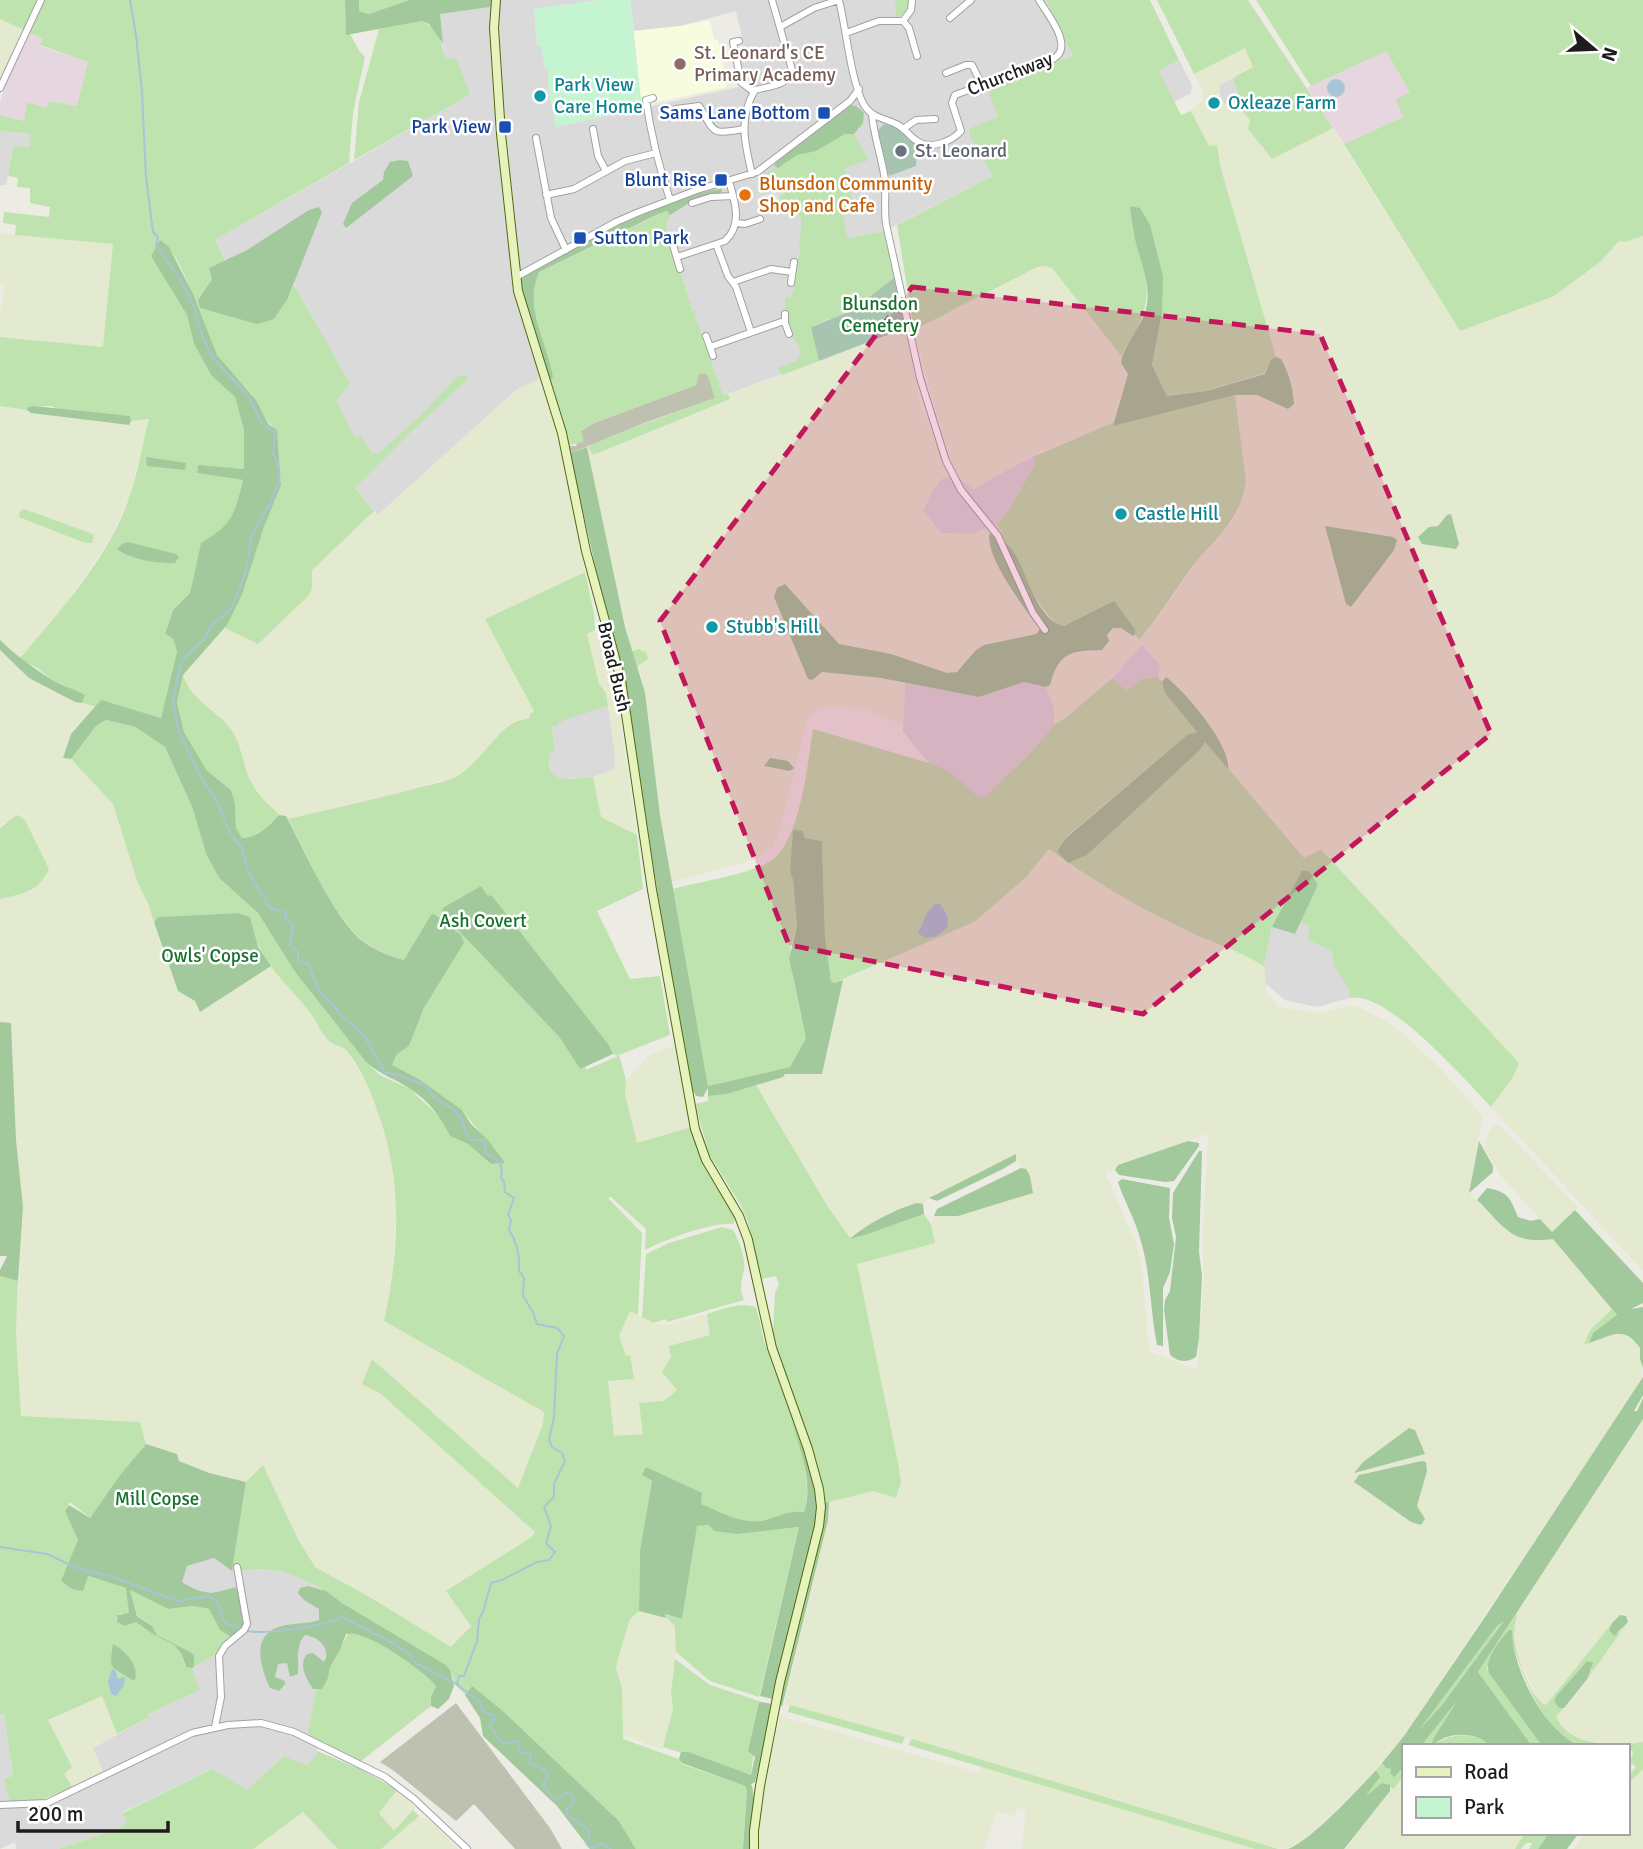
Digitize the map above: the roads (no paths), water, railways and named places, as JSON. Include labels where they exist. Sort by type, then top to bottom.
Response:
[{"type":"main road","name":"Broad Bush","points":[[496,0],[493,18],[501,134],[516,277],[523,313],[562,433],[586,551],[621,680],[652,890],[695,1129],[709,1167],[744,1228],[778,1369],[808,1449],[821,1507],[819,1526],[776,1703],[755,1816],[754,1849]]},
{"type":"street","points":[[0,88],[41,0]]},
{"type":"street","points":[[752,174],[744,146],[743,129],[747,110],[754,92],[788,80],[792,70],[772,0]]},
{"type":"street","points":[[780,27],[814,8],[839,0],[863,103],[873,114],[874,134],[884,176],[883,206],[886,224],[920,378],[935,429],[955,478],[996,533],[1033,613],[1045,630]]},
{"type":"street","points":[[903,21],[911,10],[912,0]]},
{"type":"street","points":[[950,18],[971,0]]},
{"type":"street","name":"Churchway","points":[[873,114],[899,125],[917,142],[927,145],[953,138],[961,131],[952,103],[954,97],[1053,60],[1060,54],[1060,39],[1039,0]]},
{"type":"street","points":[[846,33],[879,21],[903,21],[909,28],[917,56]]},
{"type":"street","points":[[739,41],[733,42],[741,80],[754,92]]},
{"type":"street","points":[[946,73],[970,65],[976,69],[982,85]]},
{"type":"street","points":[[516,277],[616,222],[765,167],[850,101],[859,89]]},
{"type":"street","points":[[653,99],[646,100],[647,125],[670,200]]},
{"type":"street","points":[[850,101],[863,103]]},
{"type":"street","points":[[676,109],[699,106],[709,126],[717,131],[743,129]]},
{"type":"street","points":[[903,129],[916,120],[934,119]]},
{"type":"street","points":[[596,133],[598,156],[606,171]]},
{"type":"street","points":[[536,138],[542,148],[546,195],[552,223],[566,250]]},
{"type":"street","points":[[546,195],[574,189],[625,161],[656,153]]},
{"type":"street","points":[[677,257],[727,240],[736,223],[737,212],[729,181]]},
{"type":"street","points":[[696,205],[709,198],[733,196]]},
{"type":"street","points":[[736,223],[746,224],[760,219]]},
{"type":"street","points":[[716,244],[751,332]]},
{"type":"street","points":[[673,245],[680,268]]},
{"type":"street","points":[[791,283],[794,262]]},
{"type":"street","points":[[733,282],[771,269],[792,272]]},
{"type":"street","points":[[710,347],[785,318],[789,334]]},
{"type":"street","points":[[706,336],[713,356]]},
{"type":"street","points":[[215,1727],[221,1697],[219,1656],[247,1624],[237,1567]]},
{"type":"street","points":[[0,1805],[47,1803],[183,1737],[215,1727],[261,1723],[300,1734],[392,1781],[414,1798],[467,1849]]},
{"type":"water","points":[[1336,79],[1342,82],[1345,88],[1342,94],[1336,97],[1330,94],[1327,88],[1330,82]]},
{"type":"water","points":[[935,904],[940,904],[946,913],[947,928],[935,937],[925,938],[918,933],[927,913]]},
{"type":"water","points":[[112,1669],[118,1679],[125,1677],[124,1685],[116,1696],[111,1694],[108,1681]]},
{"type":"waterway","points":[[130,0],[142,92],[146,177],[153,232],[158,237],[156,245],[179,277],[194,306],[211,356],[249,397],[262,424],[275,432],[273,454],[278,462],[279,480],[270,504],[252,535],[246,571],[232,608],[212,625],[204,639],[185,657],[180,666],[173,701],[178,730],[201,777],[218,803],[230,834],[241,846],[249,873],[270,908],[286,913],[286,920],[293,924],[290,945],[298,952],[298,961],[308,964],[319,990],[365,1037],[385,1073],[425,1085],[436,1099],[450,1107],[461,1118],[471,1140],[485,1140],[485,1153],[499,1162],[505,1192],[514,1198],[508,1215],[511,1220],[509,1230],[517,1249],[519,1271],[524,1278],[523,1296],[537,1324],[557,1328],[564,1336],[557,1354],[554,1417],[549,1440],[552,1447],[562,1453],[565,1461],[554,1484],[554,1497],[544,1507],[551,1526],[546,1543],[555,1552],[549,1560],[537,1562],[491,1583],[479,1619],[477,1641],[464,1676],[459,1676],[457,1685]]},
{"type":"waterway","points":[[0,1547],[47,1554],[77,1568],[110,1576],[177,1601],[210,1596],[217,1602],[225,1623],[240,1628]]},
{"type":"waterway","points":[[248,1631],[295,1629],[342,1617],[393,1643],[408,1653],[416,1663],[453,1682],[479,1701],[484,1712],[494,1715],[491,1729],[503,1743],[518,1742],[520,1753],[531,1754],[530,1763],[548,1774],[542,1784],[553,1798],[557,1799],[565,1793],[572,1795],[574,1803],[567,1809],[566,1814],[589,1830],[586,1842],[588,1846],[593,1848],[600,1843],[611,1849]]},
{"type":"place","name":"St. Leonard's CE Primary Academy","points":[[680,64]]},
{"type":"place","name":"Park View Care Home","points":[[540,96]]},
{"type":"place","name":"Oxleaze Farm","points":[[1214,103]]},
{"type":"place","name":"Sams Lane Bottom","points":[[824,113]]},
{"type":"place","name":"Park View","points":[[505,127]]},
{"type":"place","name":"St. Leonard","points":[[901,151]]},
{"type":"place","name":"Blunt Rise","points":[[721,180]]},
{"type":"place","name":"Blunsdon Community Shop and Cafe","points":[[745,195]]},
{"type":"place","name":"Sutton Park","points":[[580,238]]},
{"type":"place","name":"Castle Hill","points":[[1121,514]]},
{"type":"place","name":"Stubb's Hill","points":[[712,627]]},
{"type":"park label","name":"Blunsdon Cemetery","points":[[880,315]]},
{"type":"park label","name":"Ash Covert","points":[[483,921]]},
{"type":"park label","name":"Owls' Copse","points":[[210,956]]},
{"type":"park label","name":"Mill Copse","points":[[157,1499]]}]
